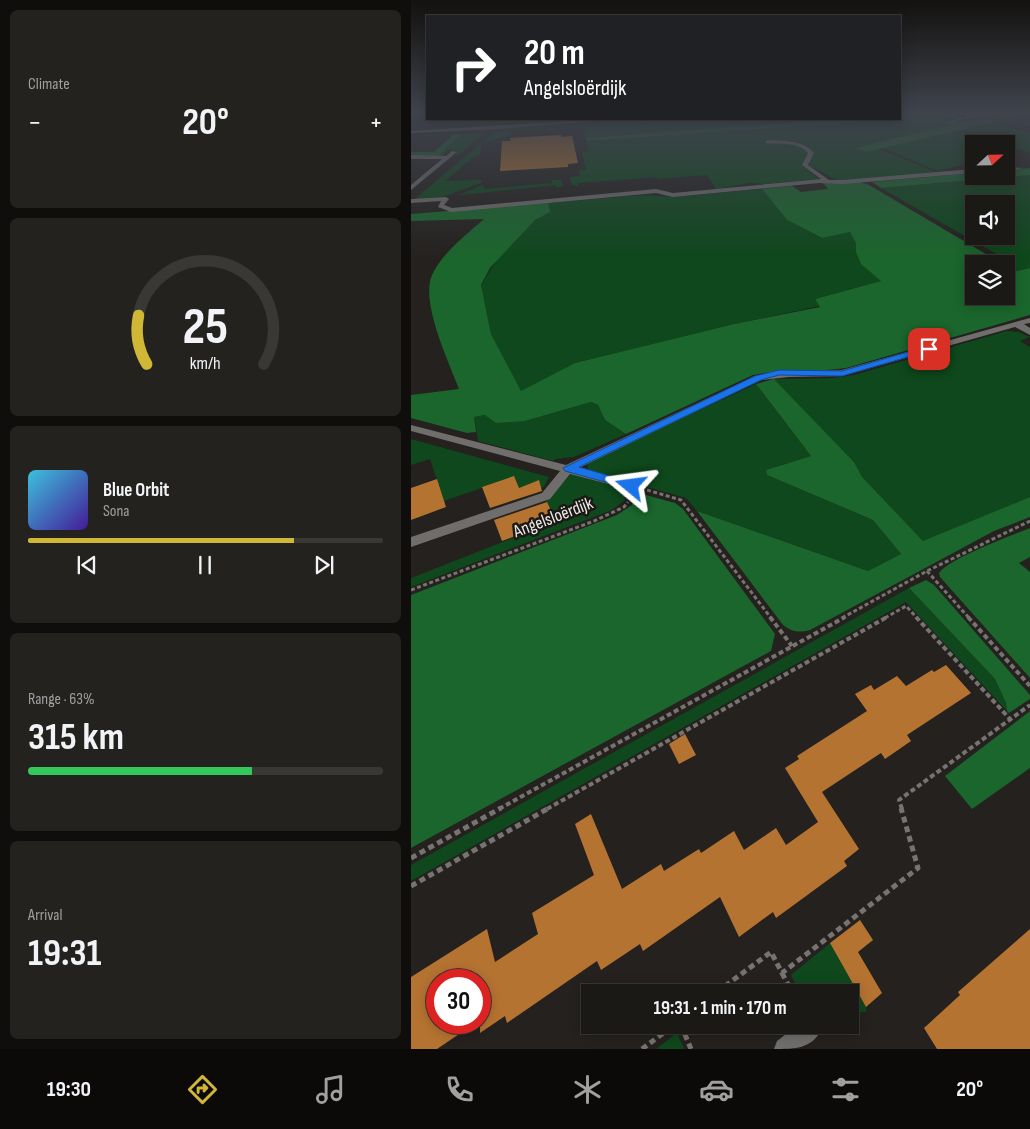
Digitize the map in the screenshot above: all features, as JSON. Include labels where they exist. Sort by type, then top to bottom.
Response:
[{"type":"street","points":[[411,188],[442,162]]},
{"type":"street","points":[[807,162],[805,165],[828,182]]},
{"type":"street","points":[[1015,168],[1020,168]]},
{"type":"street","points":[[411,201],[445,199],[440,206],[451,210],[656,191],[673,195],[965,172]]},
{"type":"street","points":[[411,542],[546,496],[569,468],[758,378],[779,373],[842,374],[1030,320]]},
{"type":"street","points":[[1017,324],[1030,332]]},
{"type":"street","name":"Angelsloërdijk","points":[[411,428],[569,468],[631,486]]},
{"type":"street","points":[[785,1049],[805,1034]]},
{"type":"path","name":"Angelsloërdijk","points":[[411,590],[624,508],[632,496],[631,486]]},
{"type":"path","points":[[631,486],[681,500],[793,646]]},
{"type":"path","points":[[411,858],[927,571],[1030,521]]},
{"type":"path","points":[[927,571],[1030,686]]},
{"type":"path","points":[[411,886],[906,606],[1010,719]]},
{"type":"path","points":[[782,973],[918,868],[899,800],[1030,705]]},
{"type":"path","points":[[728,984],[771,952],[788,984]]},
{"type":"path","points":[[642,1049],[662,1034]]},
{"type":"path","points":[[685,1034],[691,1049]]},
{"type":"green space","points":[[459,162],[467,162],[445,181],[482,180],[481,183],[442,197],[415,199]]},
{"type":"green space","points":[[584,162],[803,162],[802,165],[819,179],[765,184],[750,183],[716,189],[707,175],[579,183],[577,186],[572,184],[570,177],[580,176],[579,170],[586,170]]},
{"type":"green space","points":[[911,162],[938,173],[839,181],[810,166],[809,163]]},
{"type":"green space","points":[[916,162],[965,162],[965,164],[937,171]]},
{"type":"green space","points":[[1030,168],[1030,175],[1015,176],[1015,169]]},
{"type":"green space","points":[[965,174],[965,181],[881,188],[872,182]]},
{"type":"green space","points":[[1030,175],[1030,268],[1015,272],[1015,255],[998,255],[981,245],[1015,245],[1015,195],[965,195],[965,236],[881,188],[965,181],[965,185],[1015,185],[1015,176]]},
{"type":"green space","points":[[552,180],[561,180],[563,185],[557,188],[555,185],[459,195],[480,186],[484,186],[484,189],[552,183]]},
{"type":"green space","points":[[860,182],[869,185],[965,242],[965,245],[971,245],[988,255],[965,255],[965,305],[1015,305],[1015,272],[1030,268],[1030,315],[846,368],[753,375],[626,434],[605,420],[598,405],[591,402],[525,421],[496,423],[485,415],[474,417],[476,432],[467,433],[411,418],[411,395],[459,389],[437,332],[429,287],[432,275],[442,259],[484,219],[411,221],[411,214],[548,203],[550,212],[535,220],[490,268],[481,285],[491,334],[521,391],[575,363],[734,324],[820,307],[815,299],[881,281],[861,264],[856,252],[856,243],[850,232],[822,238],[787,220],[762,189],[792,186],[801,192],[828,189],[823,183]]},
{"type":"green space","points":[[762,189],[787,220],[821,238],[850,232],[857,243],[856,252],[881,281],[815,299],[820,306],[734,324],[575,363],[521,392],[491,334],[481,286],[502,254],[519,234],[549,212],[548,203],[643,195],[676,197]]},
{"type":"green space","points":[[1007,331],[1019,332],[1030,337],[1020,341],[1030,347],[1030,497],[924,542],[861,477],[854,462],[774,379],[833,378],[854,375]]},
{"type":"green space","points":[[774,379],[854,462],[862,477],[923,541],[1030,497],[1030,517],[994,531],[810,630],[799,632],[789,629],[783,625],[697,511],[868,571],[901,554],[873,520],[767,475],[766,470],[811,456],[756,384]]},
{"type":"green space","points":[[756,384],[811,456],[766,470],[767,475],[873,520],[901,554],[868,571],[697,511],[686,498],[588,470],[587,462]]},
{"type":"green space","points":[[591,402],[598,405],[605,420],[626,434],[574,457],[555,459],[553,461],[478,441],[474,417],[485,415],[525,421]]},
{"type":"green space","points":[[411,439],[549,477],[544,487],[541,488],[537,481],[519,488],[514,477],[444,501],[430,459],[411,465]]},
{"type":"green space","points":[[571,474],[625,489],[625,500],[612,510],[411,587],[411,578],[556,521],[546,501]]},
{"type":"green space","points":[[635,492],[675,503],[683,509],[775,634],[771,651],[411,848],[411,595],[617,515],[632,505]]},
{"type":"green space","points":[[1030,528],[1030,557],[1019,563],[1030,572],[1030,678],[940,577],[939,573],[945,567],[967,554]]},
{"type":"green space","points":[[926,580],[934,585],[1030,695],[1030,699],[1009,713],[1007,711],[1006,703],[995,679],[909,588]]},
{"type":"green space","points":[[909,588],[995,679],[1006,703],[1007,711],[906,602],[411,881],[411,865]]},
{"type":"green space","points":[[1030,711],[1030,768],[972,809],[945,776]]},
{"type":"green space","points":[[830,943],[853,984],[795,984],[791,975]]},
{"type":"green space","points":[[859,995],[866,1007],[866,1012],[859,1012]]},
{"type":"green space","points":[[677,1034],[684,1049],[656,1049]]},
{"type":"building","points":[[501,162],[578,163],[568,164],[568,167],[500,171]]},
{"type":"building","points":[[514,476],[519,488],[539,480],[542,491],[490,508],[482,487]]},
{"type":"building","points":[[437,479],[446,507],[411,520],[411,488]]},
{"type":"building","points":[[547,502],[556,521],[502,541],[494,520]]},
{"type":"building","points":[[946,665],[971,693],[907,735],[911,741],[885,759],[881,753],[822,792],[859,849],[844,861],[847,866],[776,918],[773,912],[739,937],[720,897],[643,951],[640,944],[601,970],[597,961],[507,1023],[505,1016],[491,1026],[491,969],[426,969],[426,1034],[459,1034],[437,1049],[411,1049],[411,977],[487,929],[495,962],[538,934],[532,913],[594,875],[575,824],[591,814],[622,889],[661,864],[664,871],[699,849],[701,853],[734,831],[744,850],[776,828],[786,845],[818,822],[785,768],[799,759],[797,756],[867,711],[855,694],[871,685],[874,690],[897,676],[906,686],[932,670],[934,672]]},
{"type":"building","points":[[685,734],[696,755],[679,764],[669,744]]},
{"type":"building","points":[[860,920],[873,940],[858,952],[882,993],[866,1007],[859,995],[859,984],[853,984],[830,943]]},
{"type":"building","points":[[1030,929],[1030,1049],[937,1049],[924,1028],[960,995],[958,992]]},
{"type":"route","points":[[631,486],[569,468],[758,378],[779,373],[842,374],[929,349]]}]
